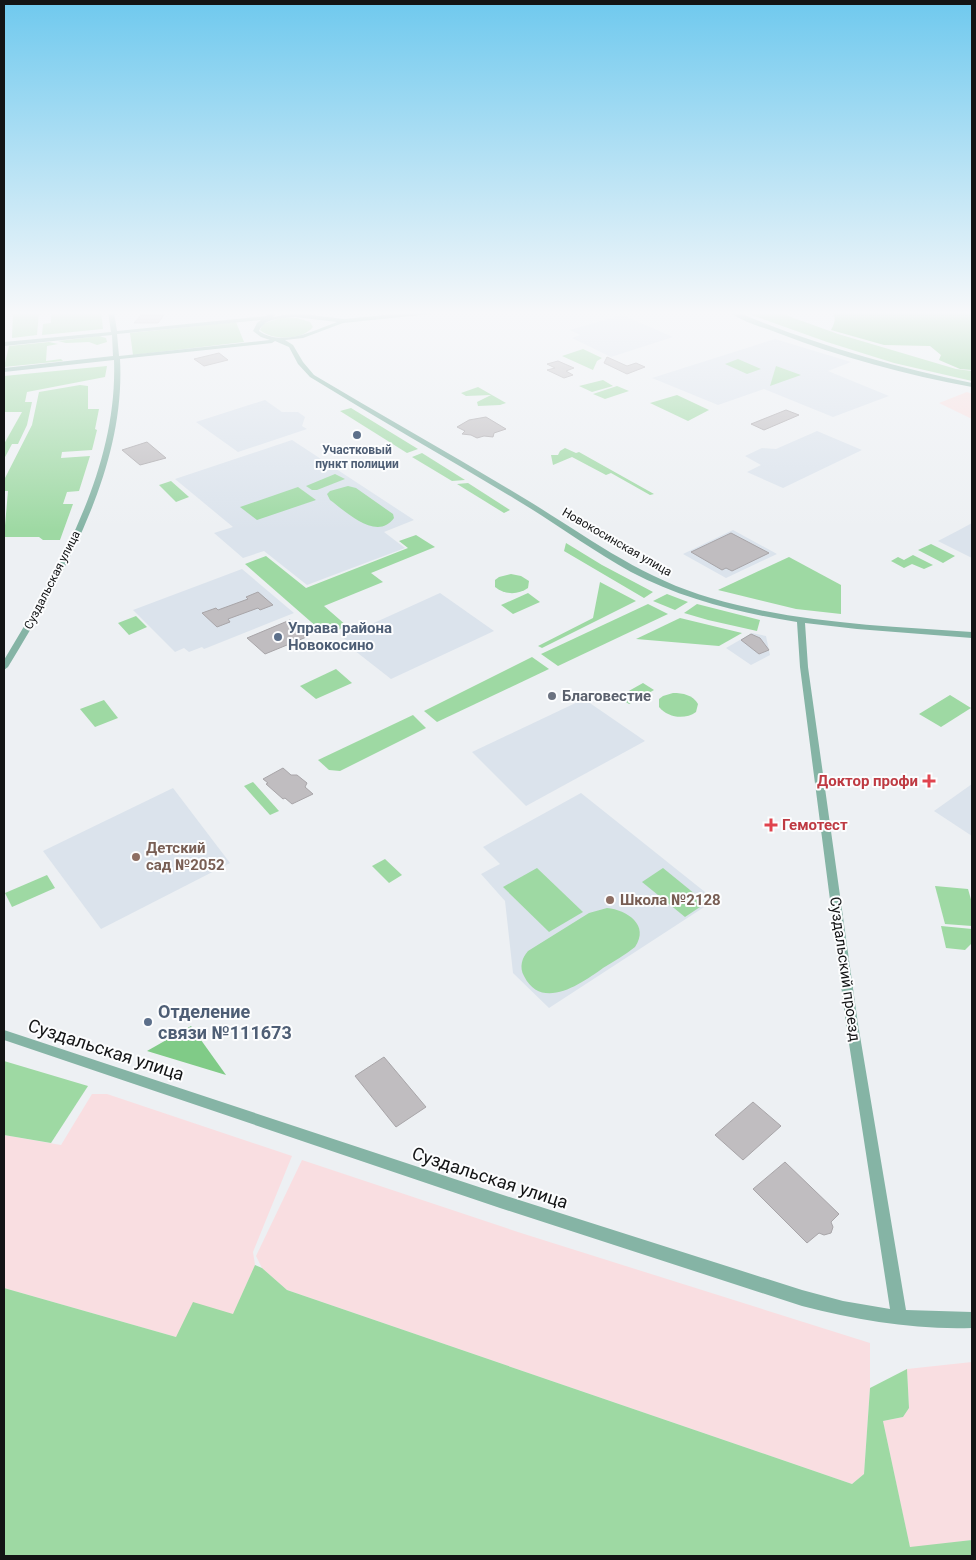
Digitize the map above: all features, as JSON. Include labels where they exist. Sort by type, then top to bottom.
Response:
[{"type":"street","name":"Суздальская улица","points":[[4,667],[37,613],[64,562],[94,490],[106,449],[116,398],[116,385]]},
{"type":"street","name":"Новокосинская улица","points":[[327,385],[649,577],[672,588],[708,600],[801,620],[852,626],[972,635]]},
{"type":"street","name":"Суздальский проезд","points":[[801,620],[804,667],[852,1024],[898,1316]]},
{"type":"street","name":"Суздальская улица","points":[[4,1036],[509,1204],[802,1298],[836,1307],[898,1316],[954,1321],[972,1320]]},
{"type":"shaded area","points":[[669,385],[862,385],[889,396],[833,417],[764,389],[718,405]]},
{"type":"shaded area","points":[[967,392],[972,394],[972,419],[939,403]]},
{"type":"shaded area","points":[[265,400],[282,412],[298,412],[305,417],[302,426],[307,429],[238,452],[196,422]]},
{"type":"shaded area","points":[[817,431],[862,450],[783,488],[747,472],[761,465],[745,456],[762,448],[776,449]]},
{"type":"shaded area","points":[[292,440],[414,520],[384,532],[405,548],[307,585],[264,551],[243,558],[214,533],[233,527],[175,479]]},
{"type":"shaded area","points":[[972,523],[972,558],[938,541],[961,529]]},
{"type":"shaded area","points":[[733,530],[777,554],[726,578],[683,554]]},
{"type":"shaded area","points":[[242,569],[294,613],[204,649],[202,647],[189,652],[184,648],[175,652],[133,610]]},
{"type":"shaded area","points":[[440,593],[494,631],[391,679],[345,643],[348,642],[343,637]]},
{"type":"shaded area","points":[[752,633],[766,636],[770,655],[751,665],[726,648]]},
{"type":"shaded area","points":[[584,699],[645,741],[526,806],[472,752]]},
{"type":"shaded area","points":[[972,784],[972,836],[934,811]]},
{"type":"shaded area","name":"Детский сад №2052","points":[[173,788],[230,863],[101,929],[43,851]]},
{"type":"shaded area","name":"Школа №2128","points":[[581,793],[715,900],[549,1008],[513,973],[505,901],[481,874],[500,864],[483,847]]},
{"type":"shaded area","points":[[92,1094],[107,1094],[292,1156],[253,1252],[255,1265],[233,1315],[176,1337],[4,1288],[4,1135],[61,1145]]},
{"type":"shaded area","points":[[302,1160],[521,1233],[870,1343],[870,1388],[864,1474],[852,1484],[287,1290],[262,1268],[256,1256]]},
{"type":"shaded area","points":[[972,1362],[972,1540],[910,1548],[883,1421],[903,1417],[909,1408],[907,1369]]},
{"type":"green space","points":[[4,385],[64,385],[27,392],[25,402],[32,402],[27,425],[18,444],[12,444],[4,459],[4,444],[22,412],[4,412]]},
{"type":"green space","points":[[80,385],[88,386],[88,409],[99,409],[95,429],[97,430],[92,450],[62,452],[61,458],[90,456],[79,491],[67,492],[63,504],[73,504],[60,540],[43,540],[39,537],[4,537],[8,491],[4,491],[4,480],[32,425],[39,392]]},
{"type":"green space","points":[[611,385],[613,386],[592,392],[579,386]]},
{"type":"green space","points":[[617,386],[629,391],[605,399],[593,394]]},
{"type":"green space","points":[[478,387],[506,403],[478,406],[477,402],[491,395],[466,396],[461,393]]},
{"type":"green space","points":[[677,395],[709,410],[688,421],[650,403]]},
{"type":"green space","points":[[351,408],[418,449],[407,453],[340,411]]},
{"type":"green space","points":[[565,448],[576,453],[579,452],[654,494],[650,495],[611,473],[606,475],[572,457],[553,465],[551,455],[558,455]]},
{"type":"green space","points":[[422,453],[465,480],[452,481],[412,457]]},
{"type":"green space","points":[[335,474],[345,479],[317,490],[312,490],[306,486]]},
{"type":"green space","points":[[171,481],[189,497],[176,502],[159,485]]},
{"type":"green space","points":[[468,483],[510,510],[504,513],[457,484]]},
{"type":"green space","points":[[348,486],[356,488],[393,514],[394,518],[387,525],[379,527],[370,526],[352,517],[330,500],[327,494],[330,491]]},
{"type":"green space","points":[[298,487],[316,500],[257,520],[240,507]]},
{"type":"green space","points":[[416,535],[435,547],[371,573],[383,582],[324,606],[347,626],[326,635],[245,564],[266,556],[306,588],[408,548],[399,541]]},
{"type":"green space","points":[[566,543],[602,565],[653,592],[644,598],[564,551]]},
{"type":"green space","points":[[931,544],[955,556],[943,563],[918,550]]},
{"type":"green space","points":[[913,555],[933,565],[924,569],[912,564],[904,568],[891,561],[898,557],[904,560]]},
{"type":"green space","points":[[789,557],[841,585],[841,614],[796,609],[718,590]]},
{"type":"green space","points":[[511,574],[521,576],[529,581],[528,588],[512,593],[503,592],[495,587],[495,580]]},
{"type":"green space","points":[[600,582],[636,601],[542,648],[538,646],[593,618]]},
{"type":"green space","points":[[528,593],[540,602],[513,614],[501,605]]},
{"type":"green space","points":[[667,594],[688,602],[675,610],[653,601]]},
{"type":"green space","points":[[648,604],[668,614],[558,666],[541,654]]},
{"type":"green space","points":[[697,604],[760,620],[757,631],[684,613]]},
{"type":"green space","points":[[136,616],[147,627],[129,635],[118,623]]},
{"type":"green space","points":[[680,618],[742,633],[719,646],[636,639]]},
{"type":"green space","points":[[532,657],[549,669],[437,722],[424,711]]},
{"type":"green space","points":[[336,669],[352,683],[316,699],[300,686]]},
{"type":"green space","points":[[643,683],[654,690],[629,704],[618,697]]},
{"type":"green space","points":[[673,693],[684,694],[693,698],[698,704],[696,712],[692,715],[677,717],[663,711],[659,707],[659,699]]},
{"type":"green space","points":[[950,695],[971,708],[941,727],[919,714]]},
{"type":"green space","points":[[104,700],[118,718],[95,727],[80,709]]},
{"type":"green space","points":[[413,715],[426,728],[340,771],[329,770],[318,760]]},
{"type":"green space","points":[[253,782],[279,811],[270,815],[244,786]]},
{"type":"green space","points":[[385,859],[402,875],[389,883],[372,866]]},
{"type":"green space","points":[[537,868],[583,912],[549,932],[503,887]]},
{"type":"green space","points":[[663,868],[706,903],[685,917],[642,882]]},
{"type":"green space","points":[[47,875],[55,888],[12,907],[5,893]]},
{"type":"green space","points":[[935,886],[968,889],[972,903],[972,926],[945,924]]},
{"type":"green space","points":[[607,908],[629,915],[634,920],[640,932],[635,947],[574,987],[551,993],[541,992],[532,987],[524,976],[521,966],[528,951],[589,913]]},
{"type":"green space","points":[[941,926],[972,929],[972,943],[965,950],[946,948]]},
{"type":"green space","points":[[191,1026],[226,1075],[147,1051]]},
{"type":"green space","points":[[4,1061],[88,1086],[51,1143],[4,1135]]},
{"type":"green space","points":[[255,1265],[262,1268],[287,1290],[852,1484],[864,1474],[870,1388],[907,1369],[909,1408],[903,1417],[883,1421],[910,1547],[972,1540],[972,1556],[4,1556],[4,1288],[176,1337],[193,1302],[233,1314]]},
{"type":"building","points":[[786,410],[799,415],[764,430],[751,424]]},
{"type":"building","points":[[486,417],[506,429],[494,433],[493,437],[484,436],[477,438],[462,434],[465,431],[457,427],[469,420]]},
{"type":"building","points":[[147,442],[166,458],[140,465],[122,450]]},
{"type":"building","points":[[731,533],[769,553],[732,571],[726,568],[722,570],[691,552]]},
{"type":"building","points":[[258,592],[273,605],[260,610],[258,608],[228,619],[230,622],[217,627],[202,613],[216,608],[218,610],[248,599],[246,597]]},
{"type":"building","name":"Управа района Новокосино","points":[[290,620],[309,636],[265,654],[247,638]]},
{"type":"building","points":[[751,634],[760,638],[769,650],[759,654],[741,640]]},
{"type":"building","points":[[283,768],[291,775],[297,775],[307,783],[305,787],[313,794],[292,804],[285,798],[283,799],[263,779]]},
{"type":"building","points":[[384,1057],[426,1107],[396,1127],[355,1076]]},
{"type":"building","points":[[753,1102],[781,1126],[743,1160],[715,1135]]},
{"type":"building","points":[[785,1162],[839,1214],[831,1222],[833,1227],[831,1233],[824,1235],[819,1233],[807,1243],[753,1189]]},
{"type":"place","name":"Участковый пункт полиции","points":[[357,435]]},
{"type":"place","name":"Управа района Новокосино","points":[[278,637]]},
{"type":"place","name":"Благовестие","points":[[552,696]]},
{"type":"place","name":"Доктор профи","points":[[929,781]]},
{"type":"place","name":"Гемотест","points":[[771,825]]},
{"type":"place","name":"Детский сад №2052","points":[[136,857]]},
{"type":"place","name":"Школа №2128","points":[[610,900]]},
{"type":"place","name":"Отделение связи №111673","points":[[148,1022]]}]
